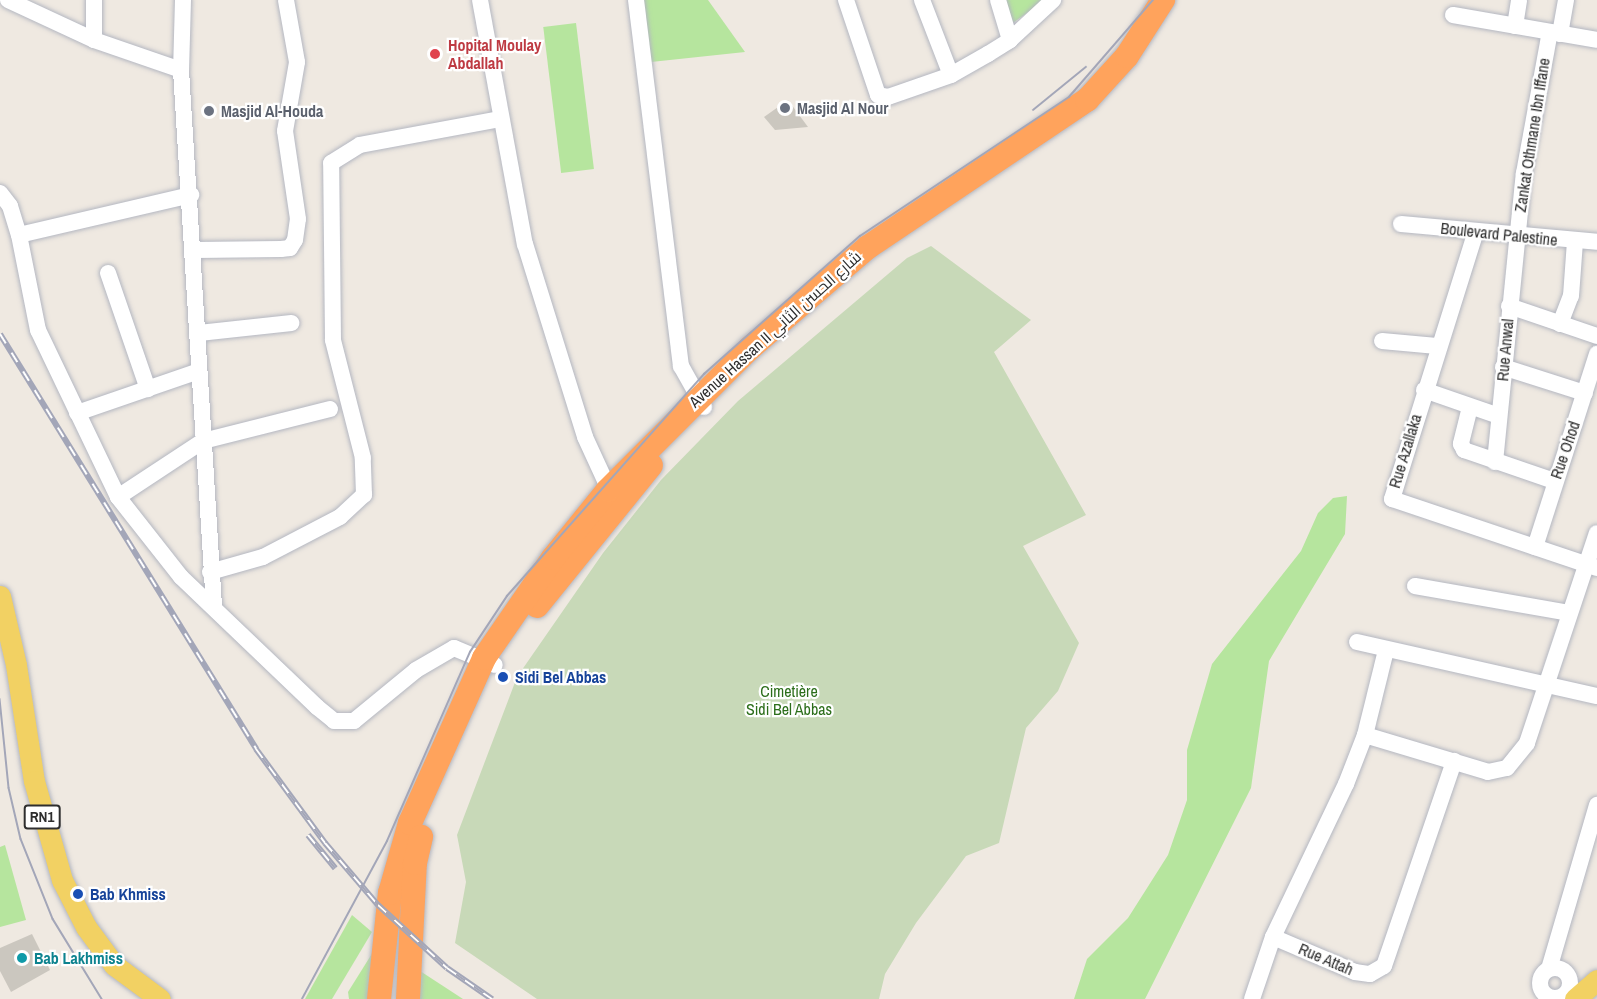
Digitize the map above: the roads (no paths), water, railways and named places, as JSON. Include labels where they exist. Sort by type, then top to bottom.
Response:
[{"type":"highway","name":"Avenue Hassan II شارع الحسن الثاني","points":[[379,999],[390,893],[410,823],[489,662],[613,498],[701,403],[868,247],[1087,100],[1127,56],[1162,0]]},
{"type":"highway","name":"Avenue Hassan II شارع الحسن الثاني","points":[[701,403],[875,258],[1099,110],[1139,66],[1180,0]]},
{"type":"highway","name":"Avenue Hassan II شارع الحسن الثاني","points":[[408,999],[415,863],[421,840],[489,662]]},
{"type":"main road","name":"RN1","points":[[0,597],[34,781],[62,880],[86,927],[114,965],[160,999]]},
{"type":"main road","name":"RN1","points":[[0,664],[25,802],[51,882],[86,951],[133,999]]},
{"type":"main road","points":[[1568,998],[1597,980]]},
{"type":"street","points":[[8,0],[94,40],[181,70]]},
{"type":"street","points":[[94,0],[94,40]]},
{"type":"street","points":[[183,0],[181,70],[195,250],[199,371],[210,572],[214,606]]},
{"type":"street","points":[[195,250],[281,249],[290,248],[295,240],[298,219],[285,131],[297,62],[286,0]]},
{"type":"street","points":[[480,0],[500,119],[525,244],[585,437],[613,498]]},
{"type":"street","points":[[636,0],[681,366],[701,403]]},
{"type":"street","points":[[846,0],[878,95],[888,97],[951,75],[1010,40],[1053,0]]},
{"type":"street","points":[[922,0],[951,75]]},
{"type":"street","points":[[998,0],[1010,40]]},
{"type":"street","points":[[1515,26],[1519,0]]},
{"type":"street","name":"Zankat Othmane Ibn Iffane","points":[[1517,238],[1537,89],[1566,0]]},
{"type":"street","points":[[1453,15],[1597,40]]},
{"type":"street","points":[[210,572],[262,557],[340,517],[364,495],[363,458],[333,340],[331,163],[360,144],[500,119]]},
{"type":"street","points":[[0,193],[10,206],[19,235],[38,330],[118,497],[159,552],[214,606],[334,721],[354,721],[441,651],[459,648],[489,662]]},
{"type":"street","points":[[19,235],[191,195]]},
{"type":"street","name":"Boulevard Palestine","points":[[1401,224],[1476,231],[1517,238],[1597,242]]},
{"type":"street","name":"Rue Azallaka","points":[[1476,231],[1437,346],[1392,499],[1592,566]]},
{"type":"street","name":"Rue Anwal","points":[[1495,462],[1517,238]]},
{"type":"street","points":[[1560,324],[1571,296],[1575,241]]},
{"type":"street","points":[[108,273],[148,389]]},
{"type":"street","points":[[1509,306],[1597,336]]},
{"type":"street","points":[[199,333],[291,322]]},
{"type":"street","points":[[1382,341],[1437,346]]},
{"type":"street","name":"Rue Ohod","points":[[1535,547],[1554,481],[1597,354]]},
{"type":"street","points":[[1503,367],[1585,393]]},
{"type":"street","points":[[77,413],[199,371]]},
{"type":"street","points":[[1424,390],[1499,416]]},
{"type":"street","points":[[1470,407],[1462,447],[1495,462],[1554,481]]},
{"type":"street","points":[[118,497],[203,441],[330,409]]},
{"type":"street","points":[[1365,735],[1488,772],[1502,771],[1527,743],[1569,613],[1592,566],[1597,532]]},
{"type":"street","points":[[1415,586],[1569,613]]},
{"type":"street","points":[[1357,642],[1597,696]]},
{"type":"street","points":[[1252,999],[1273,937],[1326,830],[1365,735],[1386,650]]},
{"type":"street","name":"Rue Attah","points":[[1273,937],[1355,972],[1370,974],[1384,966],[1454,761]]},
{"type":"street","points":[[1549,969],[1556,968],[1569,976],[1568,998],[1549,997],[1537,993],[1549,969],[1597,805]]},
{"type":"tram line","points":[[302,999],[387,841],[470,652],[507,596],[704,374],[860,236],[1069,97],[1153,0]]},
{"type":"tram line","points":[[1033,110],[1086,67]]},
{"type":"tram line","points":[[0,699],[9,788],[21,839],[53,919],[102,999]]},
{"type":"railway","points":[[0,334],[256,749],[325,843],[378,905],[447,968],[492,999]]},
{"type":"railway","points":[[308,835],[335,868]]},
{"type":"place","name":"Hopital Moulay Abdallah","points":[[435,54]]},
{"type":"place","name":"Masjid Al Nour","points":[[785,108]]},
{"type":"place","name":"Masjid Al-Houda","points":[[209,111]]},
{"type":"place","name":"Sidi Bel Abbas","points":[[503,677]]},
{"type":"place","name":"Bab Khmiss","points":[[78,894]]},
{"type":"place","name":"Bab Lakhmiss","points":[[22,958]]},
{"type":"park label","name":"Cimetière Sidi Bel Abbas","points":[[789,700]]}]
